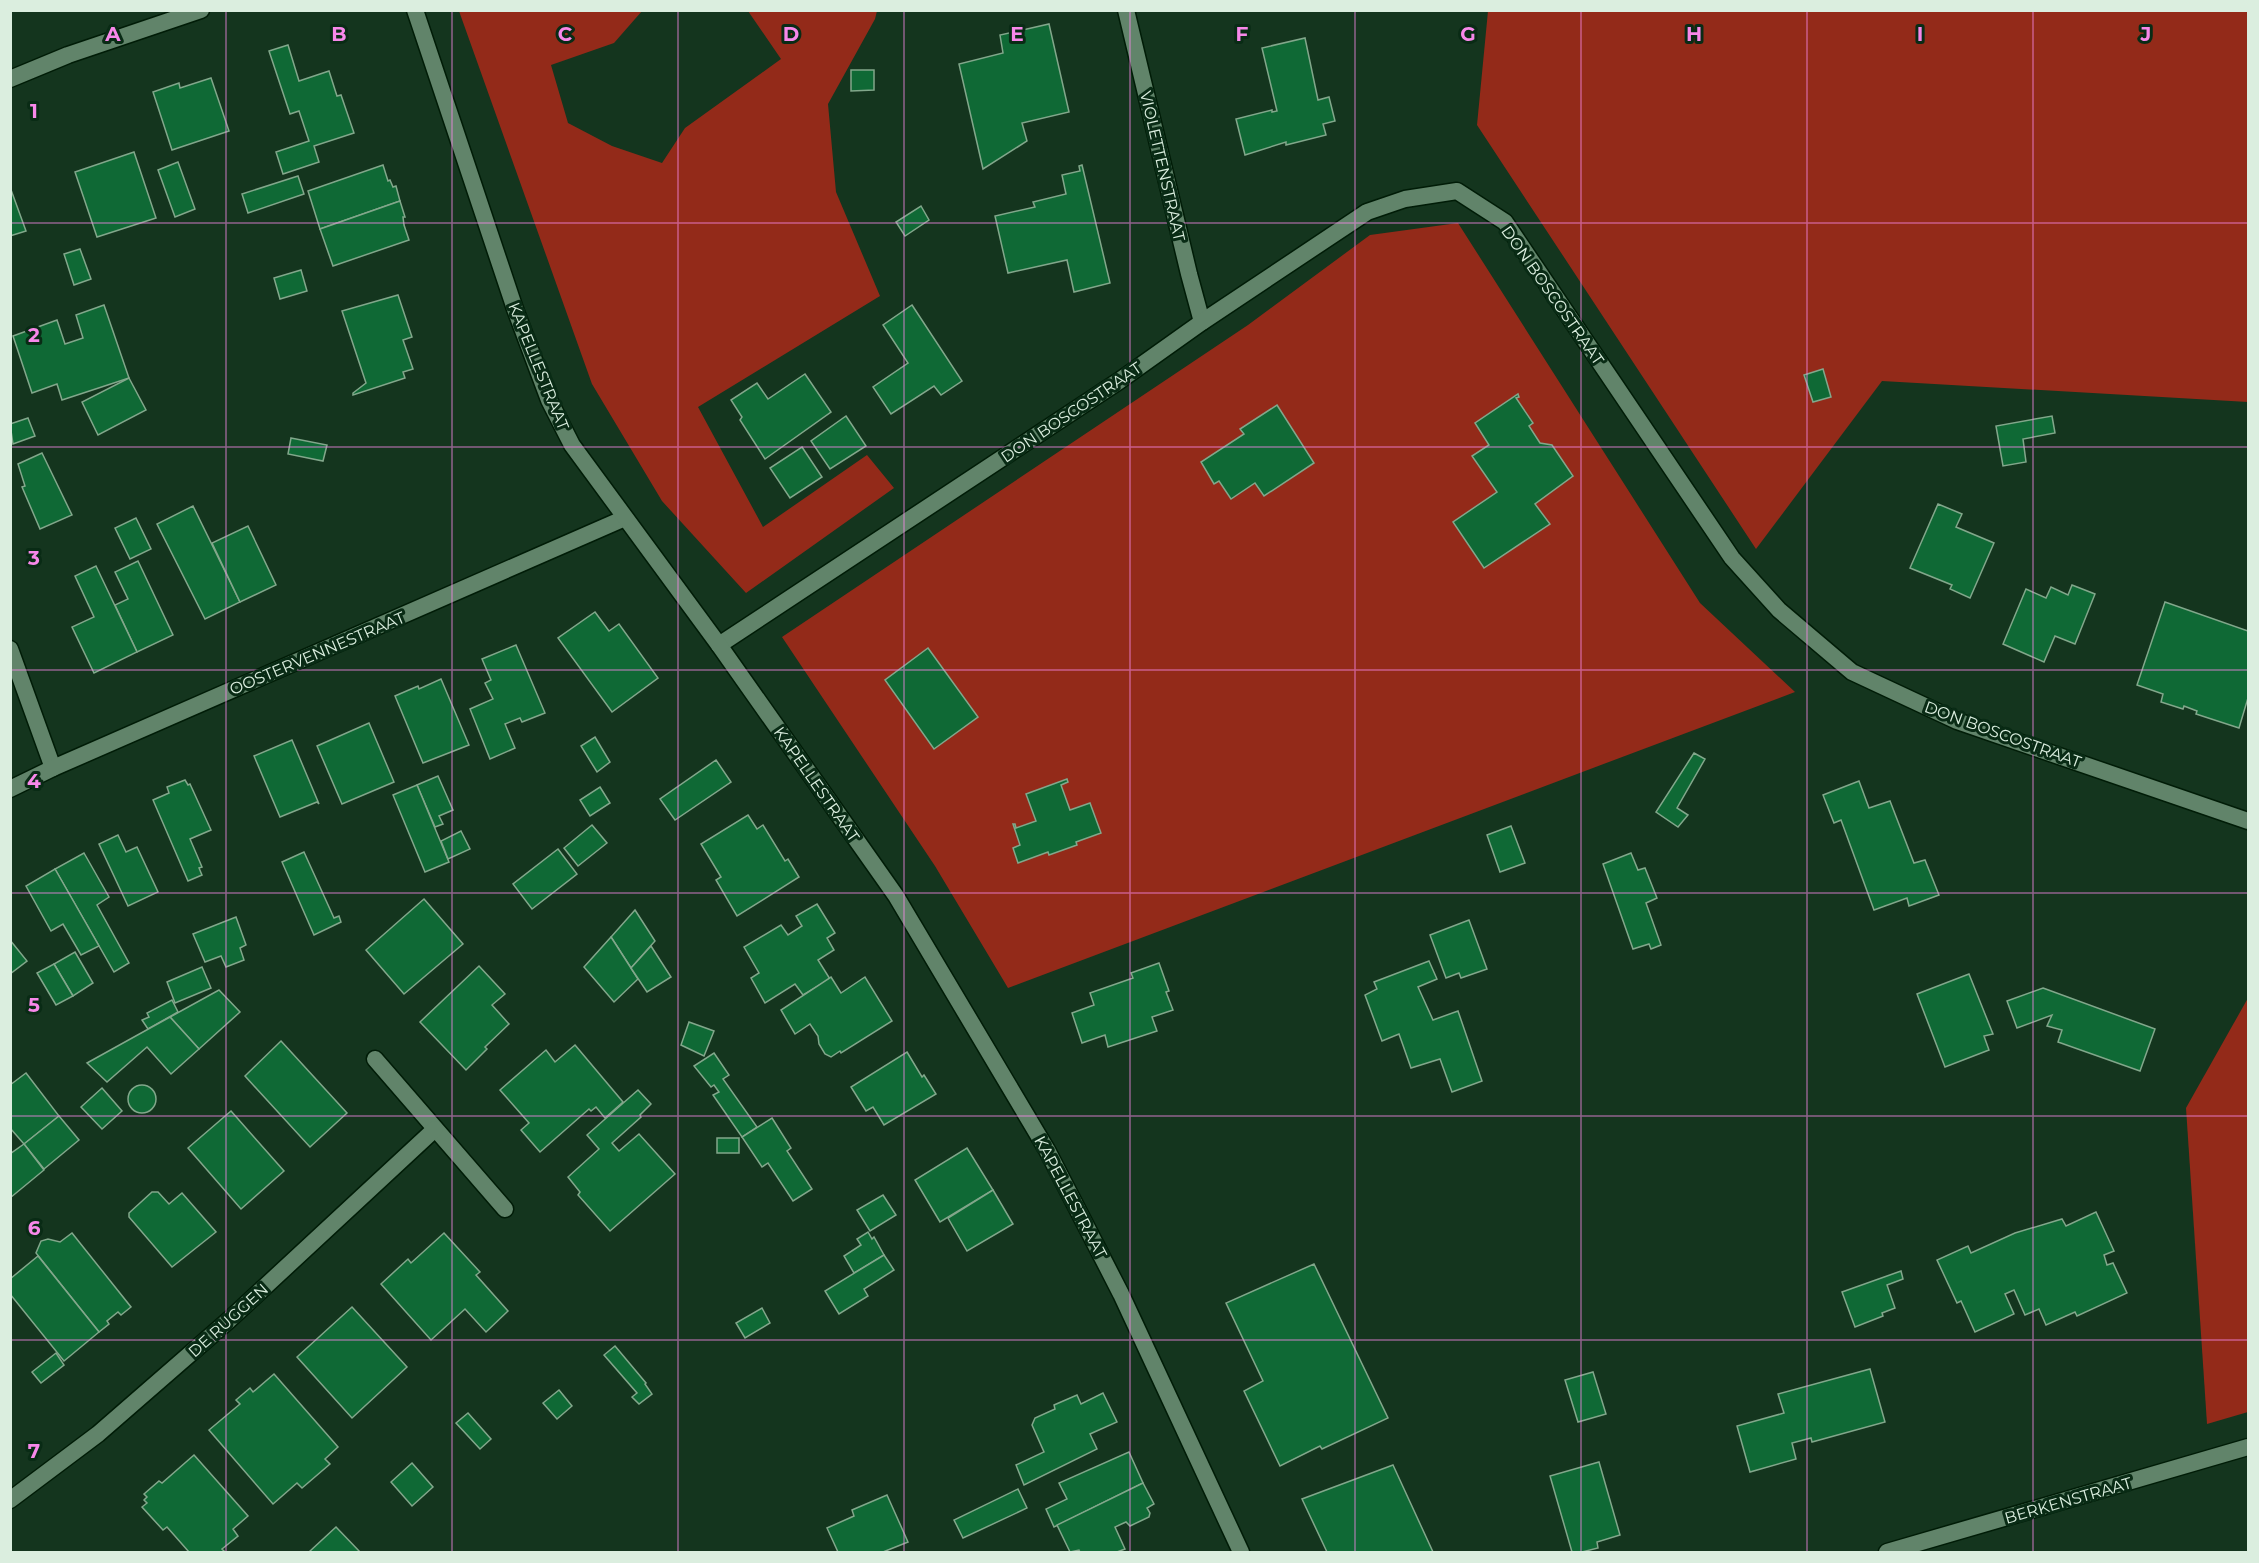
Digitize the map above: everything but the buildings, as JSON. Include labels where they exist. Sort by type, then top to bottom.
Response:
[{"type":"street","points":[[10,79],[68,55],[201,10]]},
{"type":"street","name":"KAPELLESTRAAT","points":[[415,10],[515,309],[549,400],[572,445],[719,645],[896,896],[1047,1149],[1121,1294],[1241,1552]]},
{"type":"street","name":"VIOLETTENSTRAAT","points":[[1126,10],[1202,322]]},
{"type":"street","name":"DON BOSCOSTRAAT","points":[[719,645],[1119,381],[1202,322],[1367,212],[1405,199],[1456,191],[1505,222],[1732,558],[1779,610],[1852,672],[1957,721],[2248,821]]},
{"type":"street","name":"OOSTERVENNESTRAAT","points":[[10,789],[52,768],[625,518]]},
{"type":"street","points":[[10,649],[52,768]]},
{"type":"street","points":[[375,1059],[505,1209]]},
{"type":"street","name":"DE RUGGEN","points":[[10,1500],[98,1434],[220,1328],[435,1130]]},
{"type":"street","name":"BERKENSTRAAT","points":[[1887,1552],[2248,1447]]},
{"type":"shaded area","points":[[459,11],[642,11],[614,43],[551,65],[568,123],[612,146],[662,163],[685,128],[781,59],[748,11],[877,11],[875,19],[828,104],[836,192],[880,296],[698,407],[763,527],[867,455],[894,488],[746,593],[662,501],[592,384]]},
{"type":"shaded area","points":[[1488,11],[2248,11],[2248,402],[1882,381],[1756,549],[1477,125]]},
{"type":"shaded area","points":[[1458,223],[1700,603],[1795,692],[1008,988],[935,866],[782,637],[1248,325],[1370,235]]},
{"type":"shaded area","points":[[2248,998],[2248,1412],[2207,1424],[2186,1108]]}]
